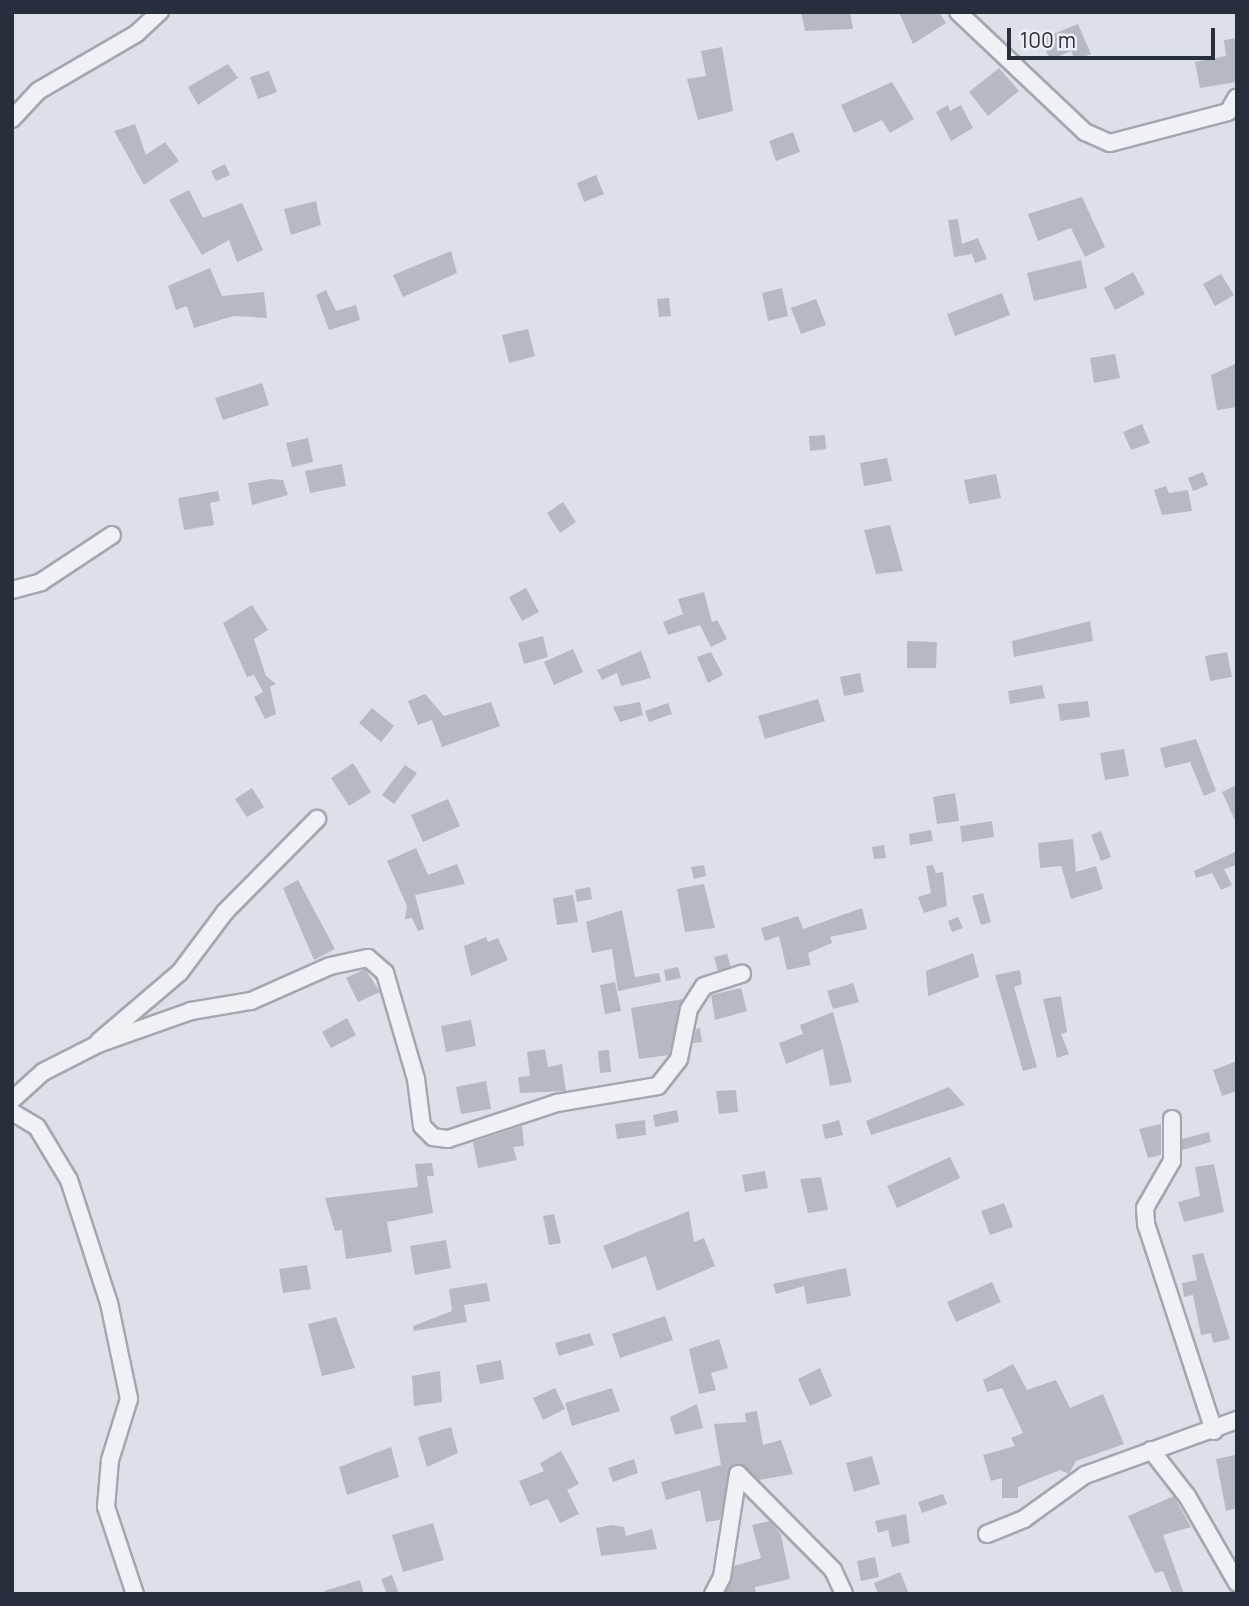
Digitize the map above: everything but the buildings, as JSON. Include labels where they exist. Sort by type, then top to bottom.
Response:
[{"type":"street","points":[[12,119],[38,91],[136,34],[160,12]]},
{"type":"street","points":[[958,12],[1085,132],[1110,143],[1228,112],[1237,97]]},
{"type":"street","points":[[12,590],[41,582],[112,535]]},
{"type":"street","points":[[98,1044],[180,972],[226,912],[317,819]]},
{"type":"street","points":[[12,1100],[43,1072],[98,1044],[191,1011],[251,1001],[330,966],[368,958],[385,973],[416,1079],[422,1126],[433,1137],[448,1139],[557,1104],[658,1086],[679,1059],[688,1009],[704,986],[742,974]]},
{"type":"street","points":[[12,1112],[37,1127],[69,1180],[109,1303],[129,1399],[110,1460],[106,1507],[135,1594]]},
{"type":"street","points":[[1172,1119],[1172,1161],[1145,1208],[1146,1224],[1214,1431]]},
{"type":"street","points":[[987,1534],[1024,1518],[1085,1475],[1151,1450],[1214,1431],[1237,1420]]},
{"type":"street","points":[[1151,1450],[1187,1496],[1237,1583]]},
{"type":"street","points":[[713,1594],[722,1577],[738,1474],[833,1570],[844,1594]]}]
